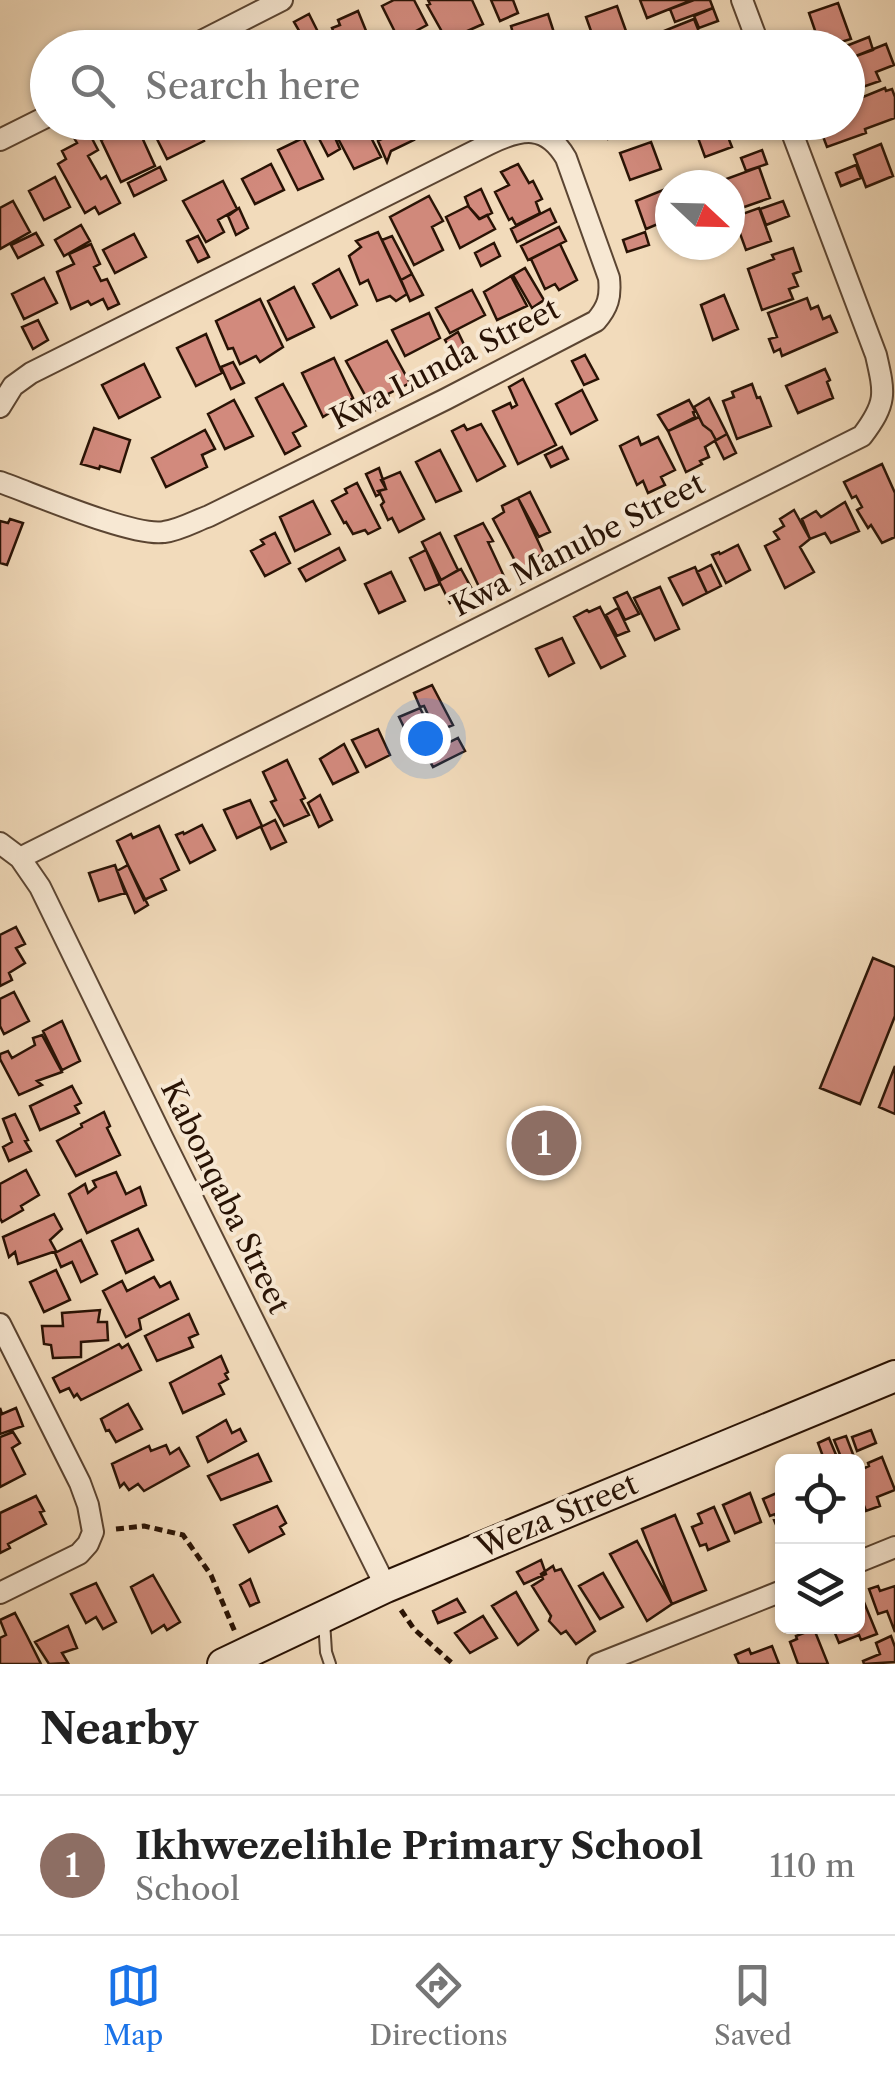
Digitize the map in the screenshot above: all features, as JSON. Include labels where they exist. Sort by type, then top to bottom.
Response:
[{"type":"street","points":[[223,30],[282,0]]},
{"type":"street","points":[[742,0],[753,30]]},
{"type":"street","points":[[0,140],[30,125]]},
{"type":"street","name":"Kwa Lunda Street","points":[[0,407],[14,386],[31,373],[500,140]]},
{"type":"street","name":"Kwa Lunda Street","points":[[0,482],[126,527],[162,533],[209,516],[596,321],[606,309],[609,278],[566,158],[553,140]]},
{"type":"street","name":"Kwa Manube Street","points":[[20,858],[862,436],[889,401],[876,355],[795,140]]},
{"type":"street","name":"Kabonqaba Street","points":[[0,843],[20,858],[40,888],[386,1586]]},
{"type":"street","points":[[0,1324],[80,1483],[93,1532],[79,1554],[0,1593]]},
{"type":"street","name":"Weza Street","points":[[233,1659],[386,1586],[895,1376]]},
{"type":"street","points":[[865,1559],[895,1547]]},
{"type":"street","points":[[598,1664],[775,1594]]},
{"type":"lane","points":[[324,1616],[330,1664]]},
{"type":"path","points":[[93,1532],[144,1526],[183,1535],[211,1575],[233,1659]]},
{"type":"path","points":[[386,1586],[414,1629],[453,1664]]},
{"type":"building","points":[[394,0],[414,0],[427,25],[418,30],[394,30],[382,6]]},
{"type":"building","points":[[428,0],[472,0],[483,24],[470,30],[441,30],[427,5]]},
{"type":"building","points":[[491,0],[513,0],[518,13],[500,21]]},
{"type":"building","points":[[640,0],[692,0],[647,18]]},
{"type":"building","points":[[694,0],[710,0],[713,8],[675,22],[670,9]]},
{"type":"building","points":[[838,3],[848,30],[815,30],[809,13]]},
{"type":"building","points":[[617,6],[626,30],[591,30],[586,17]]},
{"type":"building","points":[[713,8],[718,21],[699,28],[694,16]]},
{"type":"building","points":[[358,11],[366,30],[333,30],[340,25],[338,20]]},
{"type":"building","points":[[309,14],[317,30],[299,30],[294,22]]},
{"type":"building","points":[[548,14],[553,30],[512,30],[511,26]]},
{"type":"building","points":[[694,19],[698,30],[666,30]]},
{"type":"building","points":[[869,37],[873,50],[865,53],[865,39]]},
{"type":"building","points":[[886,44],[894,65],[876,72],[880,81],[865,86],[865,52]]},
{"type":"building","points":[[892,89],[895,118],[865,129],[865,96]]},
{"type":"building","points":[[75,140],[93,140],[98,150],[88,156],[101,179],[106,176],[120,203],[99,214],[95,207],[85,213],[58,164],[66,159],[62,151],[77,143]]},
{"type":"building","points":[[101,140],[143,140],[155,166],[121,182]]},
{"type":"building","points":[[158,140],[204,140],[204,141],[167,159]]},
{"type":"building","points":[[304,140],[323,179],[298,190],[278,150]]},
{"type":"building","points":[[320,140],[336,140],[340,149],[328,156]]},
{"type":"building","points":[[339,140],[372,140],[381,157],[354,169]]},
{"type":"building","points":[[414,140],[391,151],[387,162],[378,141]]},
{"type":"building","points":[[699,140],[729,140],[732,147],[705,157]]},
{"type":"building","points":[[824,140],[846,140],[827,147]]},
{"type":"building","points":[[651,142],[661,169],[630,180],[620,153]]},
{"type":"building","points":[[881,144],[893,176],[866,187],[854,155]]},
{"type":"building","points":[[762,150],[767,164],[746,171],[741,158]]},
{"type":"building","points":[[271,164],[284,190],[255,204],[242,179]]},
{"type":"building","points":[[518,164],[542,199],[536,202],[540,213],[516,225],[512,218],[509,220],[495,192],[509,185],[501,172]]},
{"type":"building","points":[[856,165],[861,178],[841,186],[836,173]]},
{"type":"building","points":[[160,167],[166,180],[134,196],[128,183]]},
{"type":"building","points":[[759,167],[770,198],[745,207],[745,172]]},
{"type":"building","points":[[55,177],[70,207],[44,220],[29,191]]},
{"type":"building","points":[[223,181],[237,209],[218,220],[224,232],[206,242],[183,201]]},
{"type":"building","points":[[481,189],[492,213],[480,219],[465,197]]},
{"type":"building","points":[[655,193],[655,225],[646,229],[636,201]]},
{"type":"building","points":[[429,196],[443,221],[432,227],[443,250],[414,265],[390,217]]},
{"type":"building","points":[[13,201],[30,232],[0,249],[0,208]]},
{"type":"building","points":[[783,201],[789,216],[766,225],[760,209]]},
{"type":"building","points":[[468,206],[479,219],[487,215],[495,229],[460,248],[446,217]]},
{"type":"building","points":[[239,208],[248,228],[236,235],[228,216]]},
{"type":"building","points":[[759,208],[771,241],[746,250],[745,213]]},
{"type":"building","points":[[550,209],[556,222],[517,242],[511,229]]},
{"type":"building","points":[[81,225],[90,241],[64,256],[55,240]]},
{"type":"building","points":[[559,227],[566,241],[528,260],[521,246]]},
{"type":"building","points":[[378,232],[407,294],[396,301],[390,296],[377,301],[368,280],[360,284],[349,256],[361,247],[356,241]]},
{"type":"building","points":[[645,232],[649,245],[627,252],[623,240]]},
{"type":"building","points":[[36,233],[43,245],[18,258],[11,245]]},
{"type":"building","points":[[134,234],[146,257],[115,273],[103,250]]},
{"type":"building","points":[[198,236],[209,257],[198,262],[187,241]]},
{"type":"building","points":[[392,236],[412,274],[401,280],[382,240]]},
{"type":"building","points":[[494,243],[500,256],[481,266],[475,253]]},
{"type":"building","points":[[91,244],[100,264],[94,267],[101,281],[107,279],[119,304],[108,309],[103,299],[71,309],[57,272],[74,264],[69,254]]},
{"type":"building","points":[[560,244],[577,280],[559,290],[555,284],[545,289],[531,259]]},
{"type":"building","points":[[793,248],[801,271],[793,274],[798,286],[789,289],[793,299],[762,310],[748,269]]},
{"type":"building","points":[[525,268],[544,300],[532,308],[513,275]]},
{"type":"building","points":[[339,269],[357,305],[331,318],[313,284]]},
{"type":"building","points":[[412,274],[423,295],[410,301],[401,280]]},
{"type":"building","points":[[511,276],[527,306],[497,320],[484,292]]},
{"type":"building","points":[[44,278],[57,303],[24,319],[12,294]]},
{"type":"building","points":[[294,287],[314,327],[287,340],[268,301]]},
{"type":"building","points":[[472,290],[485,315],[450,333],[436,308]]},
{"type":"building","points":[[724,295],[738,329],[713,340],[701,305]]},
{"type":"building","points":[[807,298],[811,309],[818,306],[823,319],[830,316],[837,332],[782,356],[780,349],[774,352],[769,339],[777,337],[768,313]]},
{"type":"building","points":[[260,299],[283,347],[260,362],[256,356],[240,364],[233,348],[228,349],[216,321]]},
{"type":"building","points":[[429,313],[440,338],[405,356],[392,330]]},
{"type":"building","points":[[38,320],[48,340],[33,349],[22,327]]},
{"type":"building","points":[[458,332],[469,355],[457,361],[445,340]]},
{"type":"building","points":[[206,334],[222,373],[196,386],[177,348]]},
{"type":"building","points":[[387,341],[410,383],[388,394],[390,402],[374,411],[346,361]]},
{"type":"building","points":[[585,355],[598,379],[584,385],[572,361]]},
{"type":"building","points":[[334,358],[353,398],[323,417],[302,373]]},
{"type":"building","points":[[233,362],[244,383],[231,389],[221,367]]},
{"type":"building","points":[[144,364],[160,397],[119,418],[102,385]]},
{"type":"building","points":[[825,369],[833,398],[798,413],[786,386]]},
{"type":"building","points":[[523,379],[556,445],[518,464],[493,411],[510,403],[512,408],[517,405],[509,387]]},
{"type":"building","points":[[283,384],[306,426],[293,433],[300,446],[285,454],[256,398]]},
{"type":"building","points":[[752,384],[771,426],[737,439],[723,401],[734,397],[732,392]]},
{"type":"building","points":[[582,390],[597,420],[571,434],[556,404]]},
{"type":"building","points":[[709,398],[727,434],[716,440],[694,407]]},
{"type":"building","points":[[234,400],[253,436],[225,449],[208,414]]},
{"type":"building","points":[[689,400],[695,417],[668,431],[658,415]]},
{"type":"building","points":[[699,417],[716,440],[705,447],[709,457],[686,472],[668,431]]},
{"type":"building","points":[[481,424],[505,466],[477,481],[452,431],[464,425],[467,430]]},
{"type":"building","points":[[94,428],[130,440],[120,472],[81,464]]},
{"type":"building","points":[[205,430],[215,449],[202,455],[207,467],[166,487],[152,458]]},
{"type":"building","points":[[727,434],[736,453],[724,459],[715,441]]},
{"type":"building","points":[[638,437],[641,445],[658,437],[675,470],[661,477],[665,485],[648,493],[643,481],[637,485],[620,446]]},
{"type":"building","points":[[562,447],[568,459],[551,467],[545,455]]},
{"type":"building","points":[[440,450],[461,491],[436,502],[416,462]]},
{"type":"building","points":[[882,464],[895,493],[895,537],[882,543],[871,525],[868,528],[857,510],[862,507],[844,482]]},
{"type":"building","points":[[379,468],[386,489],[376,496],[366,474]]},
{"type":"building","points":[[400,472],[424,519],[399,532],[392,518],[388,520],[379,491],[386,489],[381,480]]},
{"type":"building","points":[[357,483],[380,528],[368,534],[365,530],[353,534],[332,501]]},
{"type":"building","points":[[530,492],[550,532],[539,537],[518,498]]},
{"type":"building","points":[[518,498],[544,554],[531,559],[537,569],[523,576],[493,519],[504,512],[502,506]]},
{"type":"building","points":[[313,501],[330,534],[295,551],[280,517]]},
{"type":"building","points":[[845,502],[859,531],[831,543],[825,533],[810,539],[802,519],[816,511],[821,517]]},
{"type":"building","points":[[794,510],[810,539],[800,547],[814,572],[785,588],[765,546],[779,539],[774,532],[784,526],[780,519]]},
{"type":"building","points":[[10,519],[23,523],[7,565],[0,563],[0,521],[8,523]]},
{"type":"building","points":[[483,523],[509,587],[496,593],[492,585],[481,591],[455,536]]},
{"type":"building","points":[[275,533],[290,563],[265,576],[251,551]]},
{"type":"building","points":[[440,533],[458,570],[441,580],[422,542]]},
{"type":"building","points":[[738,545],[750,570],[726,583],[712,555]]},
{"type":"building","points":[[339,548],[345,560],[306,581],[299,569]]},
{"type":"building","points":[[426,550],[440,584],[425,590],[410,558]]},
{"type":"building","points":[[711,565],[721,586],[707,593],[697,572]]},
{"type":"building","points":[[695,567],[707,593],[683,605],[669,578]]},
{"type":"building","points":[[461,569],[473,591],[450,603],[439,581]]},
{"type":"building","points":[[391,572],[405,601],[379,613],[365,584]]},
{"type":"building","points":[[660,587],[679,629],[655,640],[634,598]]},
{"type":"building","points":[[627,592],[639,614],[625,620],[614,598]]},
{"type":"building","points":[[600,607],[625,656],[601,668],[574,617]]},
{"type":"building","points":[[618,608],[629,631],[617,636],[606,615]]},
{"type":"building","points":[[562,638],[574,663],[549,676],[536,649]]},
{"type":"building","points":[[432,685],[453,725],[436,732],[414,693]]},
{"type":"building","points":[[420,708],[433,734],[412,744],[399,717]]},
{"type":"building","points":[[378,729],[390,755],[366,767],[352,740]]},
{"type":"building","points":[[458,738],[465,751],[433,767],[426,754]]},
{"type":"building","points":[[344,744],[358,772],[333,784],[320,759]]},
{"type":"building","points":[[287,760],[309,815],[284,826],[271,802],[276,800],[263,772]]},
{"type":"building","points":[[320,795],[332,820],[319,827],[308,803]]},
{"type":"building","points":[[250,800],[262,826],[237,838],[224,810]]},
{"type":"building","points":[[275,820],[286,842],[271,849],[261,827]]},
{"type":"building","points":[[202,825],[215,850],[190,863],[176,835]]},
{"type":"building","points":[[159,826],[179,870],[161,879],[166,890],[144,900],[117,841]]},
{"type":"building","points":[[115,865],[125,893],[99,901],[89,873]]},
{"type":"building","points":[[128,865],[148,905],[135,913],[117,871]]},
{"type":"building","points":[[16,927],[25,944],[16,948],[25,963],[9,973],[12,980],[0,986],[0,935]]},
{"type":"building","points":[[873,958],[895,967],[895,1016],[860,1104],[820,1088]]},
{"type":"building","points":[[14,992],[29,1021],[4,1034],[0,1026],[0,999]]},
{"type":"building","points":[[62,1021],[80,1061],[62,1070],[43,1031]]},
{"type":"building","points":[[42,1035],[62,1072],[37,1081],[42,1085],[19,1095],[0,1054],[8,1051],[12,1058],[35,1045],[33,1038]]},
{"type":"building","points":[[895,1066],[895,1114],[879,1107]]},
{"type":"building","points":[[72,1086],[81,1103],[75,1106],[79,1113],[40,1130],[30,1106]]},
{"type":"building","points":[[104,1112],[120,1155],[76,1176],[57,1141]]},
{"type":"building","points":[[15,1114],[31,1151],[9,1161],[3,1147],[12,1142],[3,1119]]},
{"type":"building","points":[[26,1170],[39,1195],[2,1222],[0,1184]]},
{"type":"building","points":[[116,1172],[126,1194],[140,1187],[146,1205],[87,1233],[69,1194],[85,1184],[88,1193],[96,1187],[93,1181]]},
{"type":"building","points":[[54,1214],[62,1229],[50,1240],[56,1251],[18,1264],[15,1252],[9,1257],[3,1237]]},
{"type":"building","points":[[138,1229],[153,1260],[126,1273],[112,1241]]},
{"type":"building","points":[[81,1240],[97,1274],[81,1282],[72,1262],[61,1267],[55,1253]]},
{"type":"building","points":[[56,1270],[70,1300],[44,1312],[30,1282]]},
{"type":"building","points":[[154,1277],[160,1287],[170,1282],[178,1299],[139,1319],[141,1329],[126,1337],[103,1291],[122,1281],[127,1291]]},
{"type":"building","points":[[100,1310],[98,1322],[107,1322],[108,1340],[81,1342],[81,1357],[53,1358],[51,1345],[44,1344],[42,1326],[63,1326],[62,1313]]},
{"type":"building","points":[[189,1314],[198,1334],[189,1338],[193,1347],[157,1361],[145,1336]]},
{"type":"building","points":[[119,1344],[122,1348],[128,1344],[141,1370],[81,1400],[69,1388],[60,1392],[53,1378]]},
{"type":"building","points":[[221,1356],[228,1372],[228,1379],[219,1384],[224,1394],[183,1413],[170,1383]]},
{"type":"building","points":[[128,1404],[142,1429],[116,1442],[101,1419]]},
{"type":"building","points":[[0,1408],[2,1414],[16,1408],[23,1426],[0,1434]]},
{"type":"building","points":[[226,1420],[232,1433],[240,1429],[246,1441],[208,1462],[197,1437]]},
{"type":"building","points":[[871,1430],[876,1443],[857,1451],[852,1437]]},
{"type":"building","points":[[13,1432],[20,1443],[12,1448],[25,1474],[0,1487],[0,1437]]},
{"type":"building","points":[[846,1436],[853,1454],[840,1454],[834,1440]]},
{"type":"building","points":[[829,1438],[836,1454],[822,1454],[818,1443]]},
{"type":"building","points":[[166,1445],[170,1454],[179,1448],[189,1466],[144,1491],[138,1484],[129,1490],[124,1483],[120,1487],[112,1464],[149,1446],[151,1451]]},
{"type":"building","points":[[258,1454],[271,1481],[221,1500],[208,1476]]},
{"type":"building","points":[[882,1457],[895,1490],[877,1497],[880,1506],[866,1511],[865,1468]]},
{"type":"building","points":[[750,1493],[761,1522],[735,1533],[723,1505]]},
{"type":"building","points":[[775,1494],[775,1514],[770,1516],[763,1499]]},
{"type":"building","points":[[36,1496],[46,1524],[8,1544],[10,1548],[0,1553],[0,1513]]},
{"type":"building","points":[[277,1506],[286,1523],[280,1527],[284,1534],[249,1552],[234,1525]]},
{"type":"building","points":[[714,1507],[729,1541],[708,1550],[706,1544],[700,1546],[692,1527],[702,1523],[698,1514]]},
{"type":"building","points":[[675,1515],[706,1590],[672,1604],[642,1529]]},
{"type":"building","points":[[637,1541],[672,1604],[647,1621],[610,1554]]},
{"type":"building","points":[[541,1560],[546,1574],[524,1584],[517,1572]]},
{"type":"building","points":[[553,1566],[555,1571],[561,1569],[595,1631],[576,1644],[566,1631],[561,1634],[549,1621],[551,1616],[532,1586]]},
{"type":"building","points":[[603,1573],[623,1607],[600,1619],[579,1586]]},
{"type":"building","points":[[153,1575],[180,1622],[167,1630],[164,1625],[152,1633],[131,1587]]},
{"type":"building","points":[[250,1579],[259,1602],[250,1606],[240,1585]]},
{"type":"building","points":[[96,1583],[116,1622],[103,1629],[96,1617],[86,1623],[71,1594]]},
{"type":"building","points":[[878,1586],[880,1591],[895,1586],[895,1632],[887,1611],[878,1614],[869,1589]]},
{"type":"building","points":[[516,1592],[538,1630],[518,1645],[492,1606]]},
{"type":"building","points":[[457,1599],[465,1612],[438,1623],[433,1611]]},
{"type":"building","points":[[865,1605],[877,1634],[861,1640],[859,1635],[839,1643],[835,1634],[865,1634]]},
{"type":"building","points":[[15,1613],[41,1664],[0,1664],[0,1638],[6,1635],[0,1620]]},
{"type":"building","points":[[483,1616],[497,1638],[470,1653],[455,1633]]},
{"type":"building","points":[[68,1626],[77,1648],[62,1653],[68,1663],[49,1664],[35,1642]]},
{"type":"building","points":[[816,1634],[828,1664],[798,1664],[790,1642],[796,1636]]},
{"type":"building","points":[[891,1636],[895,1662],[864,1664],[863,1661],[880,1654],[876,1643]]},
{"type":"building","points":[[772,1646],[779,1664],[739,1664],[735,1655],[749,1649],[751,1654]]},
{"type":"place","name":"Ikhwezelihle Primary School","points":[[544,1143]]}]
